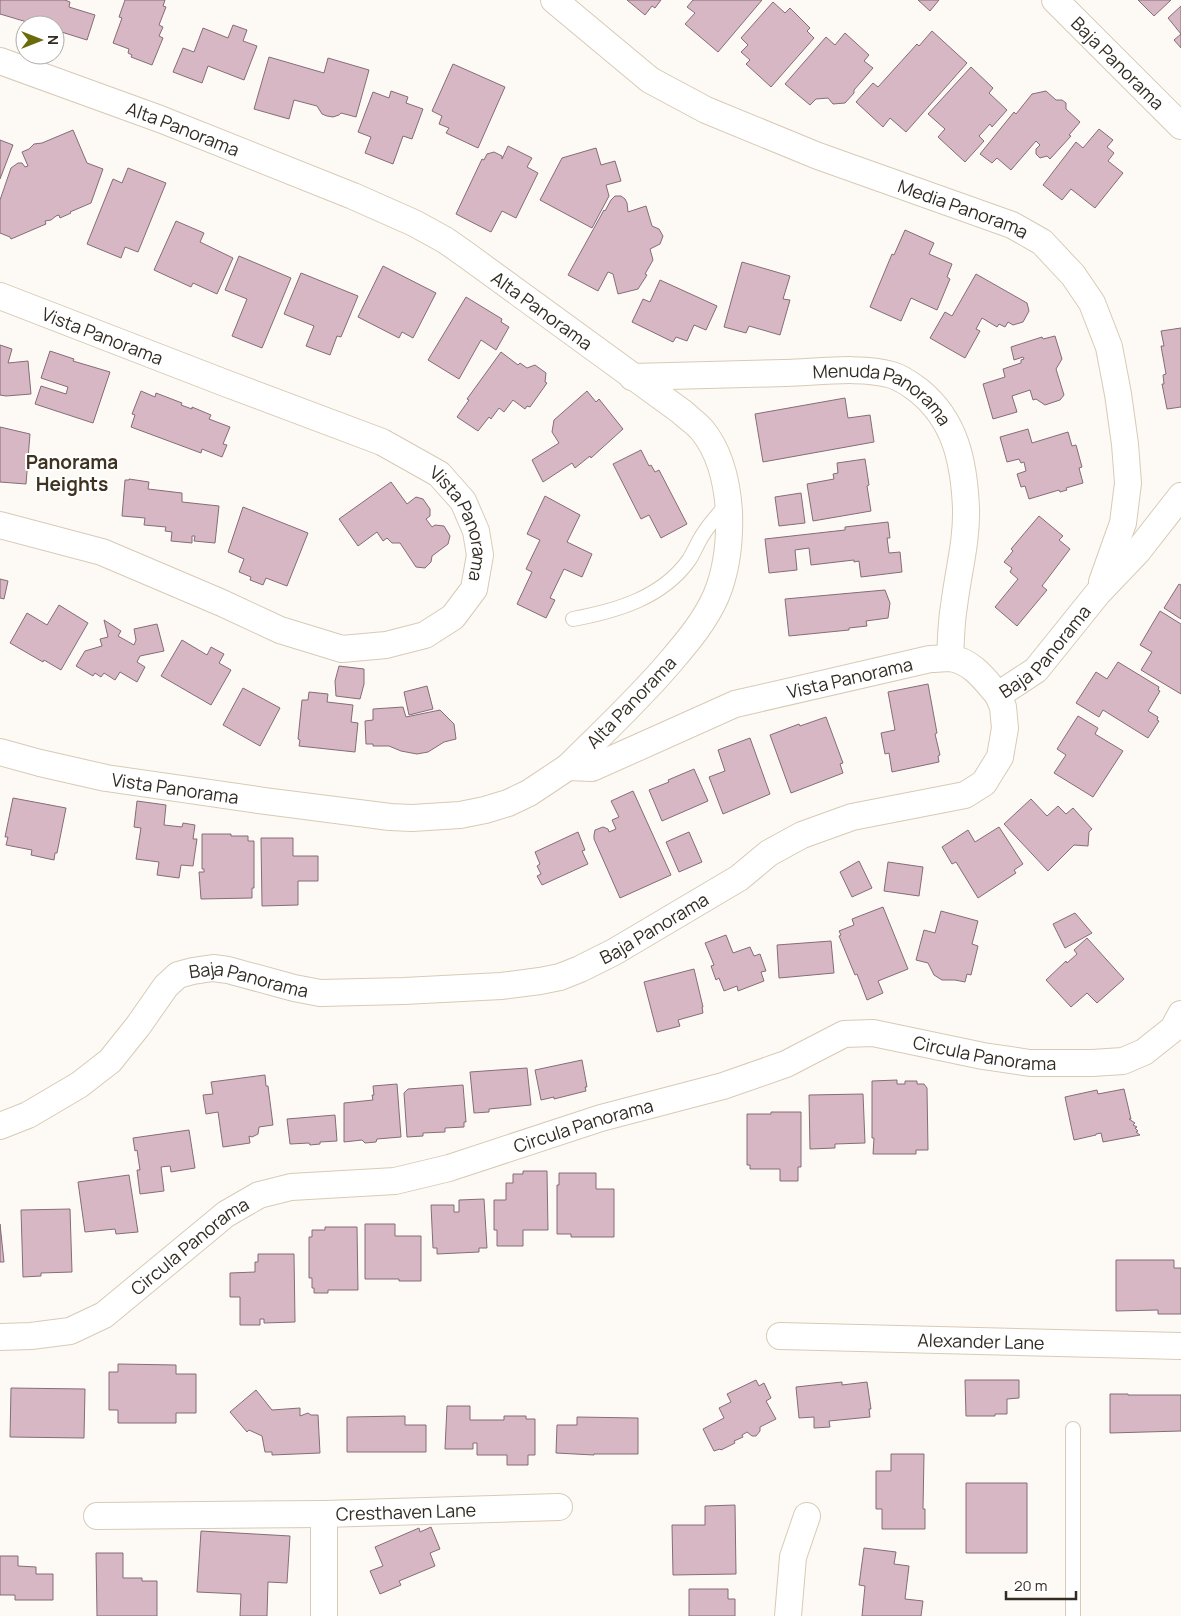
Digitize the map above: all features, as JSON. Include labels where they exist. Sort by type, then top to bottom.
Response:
[{"type":"street","name":"Media Panorama","points":[[554,0],[650,80],[706,110],[818,156],[1012,225],[1042,242],[1067,269],[1092,303],[1109,347],[1125,444],[1128,483],[1123,523],[1098,593]]},
{"type":"street","name":"Baja Panorama","points":[[1055,0],[1181,126]]},
{"type":"street","name":"Alta Panorama","points":[[0,61],[169,122],[346,192],[414,223],[445,240],[465,254],[682,412],[701,429],[717,454],[722,468],[728,503],[728,550],[716,596],[703,621],[648,687],[568,767]]},
{"type":"street","name":"Vista Panorama","points":[[0,296],[382,442],[439,474],[463,501],[476,531],[480,555],[474,589],[453,617],[425,635],[386,645],[342,648],[280,630],[102,552],[0,525]]},
{"type":"street","name":"Menuda Panorama","points":[[632,377],[853,371],[892,375],[909,383],[928,398],[944,417],[956,442],[966,509],[962,559],[954,606],[950,658]]},
{"type":"street","name":"Baja Panorama","points":[[0,1126],[28,1114],[79,1085],[110,1062],[166,986],[178,975],[193,970],[213,968],[320,993],[500,986],[560,977],[614,952],[739,878],[770,853],[802,835],[852,817],[965,795],[984,783],[1000,757],[1005,728],[1003,707],[998,696],[1036,670],[1098,593],[1138,551],[1181,496]]},
{"type":"street","name":"Vista Panorama","points":[[0,752],[106,778],[265,801],[390,817],[412,818],[460,815],[508,803],[529,793],[568,767],[592,768],[735,704],[930,659],[950,658]]},
{"type":"street","points":[[950,658],[967,662],[980,674],[998,696]]},
{"type":"street","name":"Circula Panorama","points":[[0,1337],[31,1336],[70,1331],[104,1315],[226,1214],[259,1195],[291,1187],[395,1181],[449,1168],[600,1118],[723,1086],[786,1064],[844,1034],[872,1033],[983,1056],[1030,1063],[1092,1063],[1123,1061],[1144,1052],[1172,1029],[1181,1014]]},
{"type":"street","name":"Alexander Lane","points":[[780,1336],[1181,1346]]},
{"type":"street","name":"Cresthaven Lane","points":[[324,1616],[324,1514],[559,1507]]},
{"type":"street","points":[[97,1516],[324,1514]]},
{"type":"street","points":[[788,1616],[793,1557],[808,1516]]},
{"type":"lane","points":[[573,619],[632,604],[654,593],[670,580],[688,560],[703,534],[728,503]]},
{"type":"lane","points":[[1073,1429],[1073,1616]]},
{"type":"building","points":[[0,0],[65,0],[70,2],[69,7],[95,15],[87,40],[65,33],[65,15],[15,15],[15,18],[0,14]]},
{"type":"building","points":[[125,0],[165,0],[163,6],[166,7],[159,25],[163,27],[159,36],[163,38],[152,65],[131,57],[132,55],[128,53],[129,49],[113,43],[122,18],[119,17]]},
{"type":"building","points":[[627,0],[661,0],[655,8],[652,6],[645,15]]},
{"type":"building","points":[[693,0],[762,0],[718,52],[685,24],[695,13],[687,7]]},
{"type":"building","points":[[918,0],[939,0],[930,11]]},
{"type":"building","points":[[1138,0],[1171,0],[1154,16]]},
{"type":"building","points":[[773,2],[785,13],[790,8],[810,28],[807,31],[814,38],[771,87],[746,64],[750,60],[741,52],[748,45],[741,38]]},
{"type":"building","points":[[1181,6],[1181,34],[1168,18]]},
{"type":"building","points":[[233,25],[247,30],[243,41],[257,46],[244,80],[208,66],[202,83],[173,72],[183,48],[194,52],[203,28],[228,38]]},
{"type":"building","points":[[932,31],[967,63],[906,132],[890,118],[883,127],[856,102],[873,83],[878,87],[917,44],[919,46]]},
{"type":"building","points":[[845,33],[869,55],[864,61],[873,68],[845,103],[833,104],[828,98],[816,99],[810,105],[785,84],[826,37],[835,45]]},
{"type":"building","points":[[1181,34],[1181,48],[1174,40]]},
{"type":"building","points":[[269,57],[324,73],[328,58],[369,70],[356,117],[341,113],[333,117],[327,116],[322,114],[317,106],[294,100],[289,119],[254,109]]},
{"type":"building","points":[[453,64],[505,87],[478,148],[446,133],[449,128],[439,124],[442,116],[432,111]]},
{"type":"building","points":[[971,67],[993,88],[989,93],[1007,110],[992,127],[990,124],[979,136],[984,141],[965,162],[938,137],[945,129],[928,114]]},
{"type":"building","points":[[391,91],[408,97],[406,103],[423,109],[412,139],[403,136],[393,164],[365,153],[371,137],[358,132],[373,92],[389,98]]},
{"type":"building","points":[[1046,91],[1056,100],[1062,100],[1066,103],[1066,109],[1080,122],[1069,135],[1071,136],[1050,159],[1047,156],[1040,158],[1036,154],[1036,149],[1040,145],[1036,141],[1011,170],[997,158],[992,163],[980,154],[1014,112],[1016,114],[1032,94]]},
{"type":"building","points":[[1099,129],[1113,140],[1107,147],[1114,153],[1108,161],[1123,173],[1095,208],[1071,189],[1062,200],[1043,185],[1076,142],[1083,148]]},
{"type":"building","points":[[73,130],[87,163],[103,169],[91,203],[60,218],[59,215],[56,216],[51,220],[45,221],[46,224],[11,239],[0,233],[0,200],[11,168],[18,163],[22,163],[25,167],[28,166],[22,152],[34,144],[42,143]]},
{"type":"building","points":[[0,140],[13,145],[0,179]]},
{"type":"building","points":[[508,146],[532,158],[527,167],[538,173],[516,218],[502,211],[491,232],[456,214],[482,159],[484,160],[487,154],[494,152],[502,156],[502,159]]},
{"type":"building","points":[[596,148],[601,165],[615,161],[621,181],[606,185],[609,196],[592,228],[540,200],[562,158]]},
{"type":"building","points":[[128,168],[166,183],[138,252],[125,247],[121,258],[87,244],[113,179],[122,183]]},
{"type":"building","points":[[615,196],[621,196],[625,199],[628,212],[646,206],[652,226],[659,229],[663,236],[660,244],[650,249],[653,260],[645,274],[647,275],[638,289],[618,294],[613,274],[608,272],[598,291],[568,275],[604,210]]},
{"type":"building","points":[[176,221],[204,233],[200,242],[233,258],[217,294],[193,283],[191,287],[154,270]]},
{"type":"building","points":[[905,230],[934,243],[929,254],[952,264],[947,277],[950,279],[937,310],[911,298],[901,321],[870,307],[892,254],[894,255]]},
{"type":"building","points":[[239,256],[291,278],[262,348],[232,336],[247,299],[225,290]]},
{"type":"building","points":[[742,262],[790,276],[783,299],[790,300],[780,335],[749,326],[746,333],[724,327]]},
{"type":"building","points":[[383,266],[436,293],[413,338],[402,332],[399,338],[358,317]]},
{"type":"building","points":[[301,273],[358,296],[341,337],[337,336],[330,355],[306,346],[314,326],[284,314]]},
{"type":"building","points":[[976,274],[1027,303],[1029,311],[1023,322],[1013,325],[1008,322],[1005,327],[999,324],[997,327],[982,318],[976,329],[980,331],[965,358],[930,338],[945,312],[952,316]]},
{"type":"building","points":[[660,280],[717,306],[706,330],[694,325],[687,341],[676,337],[673,342],[632,322],[643,299],[650,302]]},
{"type":"building","points":[[466,297],[502,319],[501,322],[509,327],[496,350],[481,340],[459,379],[428,360]]},
{"type":"building","points":[[1181,328],[1181,407],[1167,409],[1162,384],[1164,384],[1163,375],[1166,374],[1161,346],[1164,346],[1161,331]]},
{"type":"building","points":[[1055,336],[1062,359],[1056,369],[1064,395],[1060,400],[1045,405],[1036,399],[1033,400],[1030,390],[1012,396],[1017,412],[993,419],[983,384],[1005,377],[1003,369],[1021,363],[1021,360],[1024,359],[1023,357],[1014,360],[1011,347],[1042,337],[1043,339]]},
{"type":"building","points":[[0,345],[12,349],[8,363],[28,361],[31,394],[0,395]]},
{"type":"building","points":[[50,351],[74,359],[73,361],[110,372],[93,423],[35,404],[41,386],[66,394],[68,387],[41,378]]},
{"type":"building","points":[[501,352],[518,365],[520,363],[527,368],[535,365],[546,373],[545,382],[547,383],[530,407],[527,406],[525,409],[513,400],[504,412],[499,408],[491,419],[489,417],[478,431],[457,417],[469,400],[467,399]]},
{"type":"building","points":[[141,391],[155,397],[156,393],[182,403],[181,405],[192,409],[192,407],[211,415],[209,419],[230,427],[223,444],[227,445],[222,457],[202,449],[201,453],[131,427],[135,415],[132,414]]},
{"type":"building","points":[[587,391],[596,402],[599,399],[623,429],[591,458],[590,456],[575,468],[572,463],[543,482],[532,460],[559,443],[552,432],[554,420]]},
{"type":"building","points":[[845,398],[848,418],[870,415],[874,442],[763,462],[755,414]]},
{"type":"building","points":[[0,427],[30,434],[26,484],[0,482]]},
{"type":"building","points":[[1028,429],[1032,443],[1068,432],[1072,446],[1076,445],[1082,467],[1079,468],[1083,483],[1066,488],[1067,490],[1060,492],[1059,490],[1029,499],[1025,486],[1021,487],[1017,474],[1026,471],[1024,462],[1021,463],[1019,459],[1007,462],[1000,437]]},
{"type":"building","points":[[641,450],[649,466],[651,465],[655,472],[659,470],[687,524],[661,538],[649,515],[641,519],[613,464]]},
{"type":"building","points":[[865,459],[871,511],[813,521],[807,484],[834,479],[833,474],[838,473],[837,463]]},
{"type":"building","points":[[125,480],[149,482],[148,489],[182,493],[182,502],[219,506],[215,543],[194,541],[195,536],[192,536],[192,543],[171,541],[172,532],[165,531],[166,527],[144,525],[145,518],[122,516]]},
{"type":"building","points":[[391,482],[407,504],[416,497],[423,499],[430,509],[430,516],[426,519],[432,527],[435,525],[444,526],[450,536],[448,544],[432,556],[431,562],[425,568],[416,567],[400,543],[392,543],[387,538],[383,541],[377,532],[358,546],[339,519]]},
{"type":"building","points":[[801,493],[805,523],[779,526],[775,497]]},
{"type":"building","points":[[545,496],[580,515],[567,542],[592,554],[582,577],[564,569],[550,598],[555,600],[546,618],[517,604],[532,572],[526,569],[540,540],[527,534]]},
{"type":"building","points":[[243,507],[308,533],[287,586],[266,578],[263,585],[250,580],[251,577],[239,572],[244,559],[228,552]]},
{"type":"building","points":[[1039,516],[1063,536],[1059,540],[1070,549],[1042,586],[1047,590],[1017,626],[995,607],[1018,579],[1010,572],[1012,568],[1004,562],[1013,551],[1011,549]]},
{"type":"building","points":[[888,522],[890,538],[887,538],[889,553],[900,552],[902,572],[861,577],[859,561],[854,562],[854,560],[811,565],[809,548],[795,550],[797,570],[769,573],[765,539],[845,530],[845,527]]},
{"type":"building","points":[[0,579],[8,581],[4,599],[0,598]]},
{"type":"building","points":[[1179,584],[1181,585],[1181,619],[1164,608]]},
{"type":"building","points":[[885,590],[890,603],[888,618],[866,621],[867,626],[849,628],[849,630],[789,636],[785,599]]},
{"type":"building","points":[[59,605],[88,623],[61,670],[10,643],[27,613],[47,625]]},
{"type":"building","points":[[1160,611],[1181,624],[1181,694],[1141,670],[1152,652],[1140,645]]},
{"type":"building","points":[[104,620],[121,631],[118,636],[134,645],[136,640],[134,629],[157,624],[164,651],[140,656],[137,662],[145,667],[137,682],[120,672],[115,680],[104,673],[101,677],[95,673],[93,676],[76,666],[85,651],[102,646],[100,639],[108,637]]},
{"type":"building","points":[[182,640],[207,655],[211,647],[224,654],[219,663],[231,670],[211,705],[161,676]]},
{"type":"building","points":[[1118,662],[1159,687],[1158,690],[1160,691],[1148,711],[1158,717],[1157,720],[1159,721],[1148,738],[1103,710],[1099,717],[1076,703],[1096,672],[1107,679]]},
{"type":"building","points":[[339,666],[364,669],[364,684],[360,699],[336,696],[335,681]]},
{"type":"building","points":[[928,684],[937,733],[935,734],[940,755],[938,756],[939,762],[892,772],[889,753],[885,754],[881,733],[895,730],[888,692]]},
{"type":"building","points":[[427,686],[433,709],[409,715],[404,692]]},
{"type":"building","points":[[243,688],[280,708],[260,746],[223,725]]},
{"type":"building","points":[[309,692],[328,694],[327,702],[353,705],[351,722],[358,723],[355,752],[299,746],[302,700],[308,700]]},
{"type":"building","points":[[403,707],[406,717],[440,710],[454,724],[456,739],[444,742],[428,752],[417,754],[401,751],[389,746],[366,744],[365,721],[373,720],[373,709]]},
{"type":"building","points":[[1078,716],[1098,728],[1095,734],[1123,751],[1093,797],[1054,773],[1066,755],[1057,749]]},
{"type":"building","points":[[826,717],[843,763],[840,764],[843,773],[791,793],[770,735],[799,724],[800,726]]},
{"type":"building","points":[[750,738],[770,794],[723,814],[709,777],[725,771],[718,750]]},
{"type":"building","points":[[694,769],[708,801],[662,821],[649,790]]},
{"type":"building","points":[[633,791],[671,875],[620,898],[594,839],[594,835],[595,830],[603,827],[608,829],[609,832],[616,829],[612,820],[619,817],[611,801]]},
{"type":"building","points":[[13,798],[66,808],[54,860],[31,855],[32,850],[6,845],[8,837],[5,837]]},
{"type":"building","points":[[1031,799],[1047,816],[1058,806],[1066,814],[1073,808],[1092,829],[1089,832],[1088,846],[1074,845],[1048,871],[1004,824]]},
{"type":"building","points":[[137,801],[166,805],[164,825],[182,827],[183,823],[195,825],[193,839],[197,839],[193,866],[181,865],[179,878],[157,875],[159,862],[136,859],[141,828],[134,827]]},
{"type":"building","points":[[999,827],[1023,864],[1014,870],[1016,873],[978,898],[956,862],[952,864],[942,847],[968,830],[975,842]]},
{"type":"building","points":[[578,832],[585,850],[582,851],[588,864],[542,885],[537,876],[541,874],[537,866],[540,864],[535,852]]},
{"type":"building","points":[[689,832],[702,862],[679,872],[666,842]]},
{"type":"building","points":[[202,834],[248,836],[248,841],[254,841],[254,888],[252,888],[252,898],[201,899],[199,872],[204,872],[204,869],[202,869]]},
{"type":"building","points":[[261,838],[293,838],[293,856],[318,856],[318,881],[298,881],[298,905],[262,906]]},
{"type":"building","points":[[859,861],[872,888],[852,897],[840,872]]},
{"type":"building","points":[[888,862],[923,867],[919,896],[884,891]]},
{"type":"building","points":[[883,907],[908,969],[878,981],[883,993],[867,1000],[839,936],[841,935],[839,931],[854,925],[852,919]]},
{"type":"building","points":[[941,911],[978,921],[972,944],[978,946],[971,975],[967,974],[965,982],[942,980],[934,975],[928,963],[916,960],[924,930],[935,933]]},
{"type":"building","points":[[1075,913],[1092,933],[1065,948],[1053,924]]},
{"type":"building","points":[[726,935],[733,953],[750,947],[754,956],[760,954],[766,971],[761,972],[764,981],[738,991],[737,986],[724,991],[719,978],[716,980],[711,966],[714,965],[705,943]]},
{"type":"building","points":[[1087,938],[1124,979],[1097,1003],[1087,993],[1071,1007],[1046,980],[1066,961],[1067,963],[1077,954],[1074,950]]},
{"type":"building","points":[[831,941],[834,973],[779,978],[777,945]]},
{"type":"building","points":[[694,969],[703,1013],[678,1020],[680,1026],[657,1032],[644,982]]},
{"type":"building","points":[[582,1060],[587,1087],[585,1087],[586,1091],[554,1099],[554,1097],[541,1100],[535,1070]]},
{"type":"building","points":[[527,1068],[531,1105],[489,1109],[489,1112],[474,1113],[470,1072]]},
{"type":"building","points":[[265,1075],[273,1125],[259,1127],[258,1134],[252,1137],[249,1136],[250,1143],[223,1147],[218,1112],[206,1114],[203,1095],[213,1094],[211,1082]]},
{"type":"building","points":[[897,1080],[897,1084],[905,1084],[905,1081],[917,1081],[917,1084],[924,1084],[927,1088],[928,1150],[916,1150],[916,1154],[873,1154],[872,1081]]},
{"type":"building","points":[[397,1084],[401,1137],[377,1139],[376,1142],[365,1143],[362,1140],[344,1142],[344,1103],[373,1100],[373,1086]]},
{"type":"building","points":[[463,1085],[466,1122],[464,1122],[464,1127],[445,1128],[445,1132],[423,1133],[423,1136],[407,1137],[404,1093],[408,1089]]},
{"type":"building","points":[[1124,1089],[1131,1119],[1129,1119],[1135,1123],[1133,1125],[1137,1127],[1135,1128],[1138,1131],[1136,1132],[1140,1135],[1103,1142],[1101,1133],[1074,1140],[1065,1097],[1097,1090],[1098,1094]]},
{"type":"building","points":[[863,1094],[865,1143],[835,1144],[835,1148],[810,1149],[809,1095]]},
{"type":"building","points":[[771,1112],[801,1112],[801,1167],[798,1167],[798,1181],[780,1181],[780,1169],[750,1169],[750,1165],[747,1165],[747,1114],[771,1114]]},
{"type":"building","points":[[335,1115],[337,1141],[320,1142],[320,1144],[310,1145],[309,1143],[290,1144],[287,1119]]},
{"type":"building","points":[[189,1130],[195,1168],[171,1172],[170,1166],[161,1167],[164,1191],[140,1194],[137,1170],[140,1170],[133,1138]]},
{"type":"building","points":[[523,1171],[547,1171],[548,1230],[523,1230],[523,1246],[497,1246],[497,1230],[494,1230],[494,1200],[506,1200],[506,1183],[513,1183],[513,1174],[523,1174]]},
{"type":"building","points":[[559,1173],[596,1173],[596,1189],[614,1189],[614,1237],[571,1237],[571,1234],[557,1234],[557,1185],[559,1185]]},
{"type":"building","points":[[129,1175],[138,1232],[116,1234],[115,1229],[85,1232],[78,1182]]},
{"type":"building","points":[[484,1199],[487,1248],[479,1248],[479,1252],[437,1254],[437,1248],[433,1248],[431,1205],[454,1205],[454,1212],[459,1212],[459,1200]]},
{"type":"building","points":[[70,1209],[72,1272],[41,1273],[41,1276],[23,1277],[21,1210]]},
{"type":"building","points":[[0,1224],[4,1262],[0,1262]]},
{"type":"building","points":[[365,1224],[395,1224],[395,1236],[421,1236],[421,1281],[365,1279]]},
{"type":"building","points":[[325,1227],[357,1227],[358,1290],[328,1290],[328,1293],[314,1293],[312,1278],[309,1278],[309,1237],[312,1237],[312,1230],[325,1230]]},
{"type":"building","points":[[258,1254],[294,1254],[295,1322],[264,1323],[264,1319],[260,1319],[260,1325],[240,1325],[240,1297],[230,1297],[230,1273],[255,1272],[255,1262],[258,1262]]},
{"type":"building","points":[[1116,1260],[1174,1260],[1174,1268],[1181,1268],[1181,1314],[1158,1314],[1158,1310],[1116,1311]]},
{"type":"building","points":[[118,1364],[176,1365],[176,1374],[196,1374],[196,1413],[176,1413],[176,1423],[118,1423],[118,1410],[109,1410],[109,1372],[118,1372]]},
{"type":"building","points":[[756,1380],[759,1386],[764,1383],[771,1398],[766,1401],[776,1419],[760,1427],[760,1431],[756,1436],[752,1436],[747,1432],[742,1435],[743,1437],[734,1441],[735,1443],[721,1450],[714,1451],[703,1429],[724,1418],[719,1408],[731,1402],[727,1394]]},
{"type":"building","points":[[965,1380],[1019,1380],[1019,1398],[1007,1399],[1007,1414],[966,1416]]},
{"type":"building","points":[[842,1382],[842,1385],[867,1382],[871,1409],[869,1409],[870,1417],[829,1421],[830,1427],[814,1428],[814,1417],[799,1418],[796,1387]]},
{"type":"building","points":[[11,1388],[85,1389],[84,1438],[10,1437]]},
{"type":"building","points":[[256,1390],[272,1410],[300,1408],[300,1416],[308,1413],[318,1415],[320,1453],[272,1455],[272,1452],[265,1452],[262,1436],[249,1430],[247,1432],[230,1412]]},
{"type":"building","points":[[1110,1394],[1181,1395],[1181,1431],[1110,1433]]},
{"type":"building","points":[[447,1406],[470,1406],[470,1420],[504,1420],[504,1416],[526,1416],[526,1419],[535,1419],[535,1455],[528,1455],[528,1465],[507,1465],[507,1455],[477,1455],[477,1443],[473,1443],[473,1449],[445,1449]]},
{"type":"building","points":[[405,1416],[405,1425],[426,1425],[426,1452],[347,1452],[347,1417]]},
{"type":"building","points":[[577,1417],[638,1418],[638,1454],[594,1455],[556,1453],[557,1425],[577,1425]]},
{"type":"building","points":[[891,1454],[924,1454],[923,1509],[925,1509],[925,1529],[882,1529],[882,1509],[876,1509],[876,1471],[891,1471]]},
{"type":"building","points":[[966,1483],[1027,1483],[1027,1553],[966,1553]]},
{"type":"building","points":[[735,1505],[736,1574],[673,1575],[672,1525],[705,1525],[705,1506]]},
{"type":"building","points":[[431,1527],[440,1549],[430,1553],[435,1566],[399,1581],[401,1585],[380,1594],[370,1571],[383,1566],[375,1547],[419,1528],[420,1532]]},
{"type":"building","points":[[201,1531],[290,1536],[287,1583],[268,1582],[267,1616],[240,1616],[241,1594],[197,1592]]},
{"type":"building","points":[[864,1548],[896,1552],[894,1564],[909,1566],[905,1599],[923,1601],[921,1616],[862,1616],[865,1586],[859,1585]]},
{"type":"building","points":[[96,1553],[123,1553],[123,1578],[142,1578],[142,1581],[157,1581],[157,1616],[97,1616]]},
{"type":"building","points":[[0,1556],[18,1556],[18,1566],[36,1567],[36,1574],[53,1574],[53,1600],[15,1600],[15,1595],[0,1595]]},
{"type":"building","points":[[689,1589],[728,1589],[728,1599],[735,1599],[735,1616],[689,1616]]},
{"type":"district","name":"Panorama Heights","points":[[72,473]]}]
